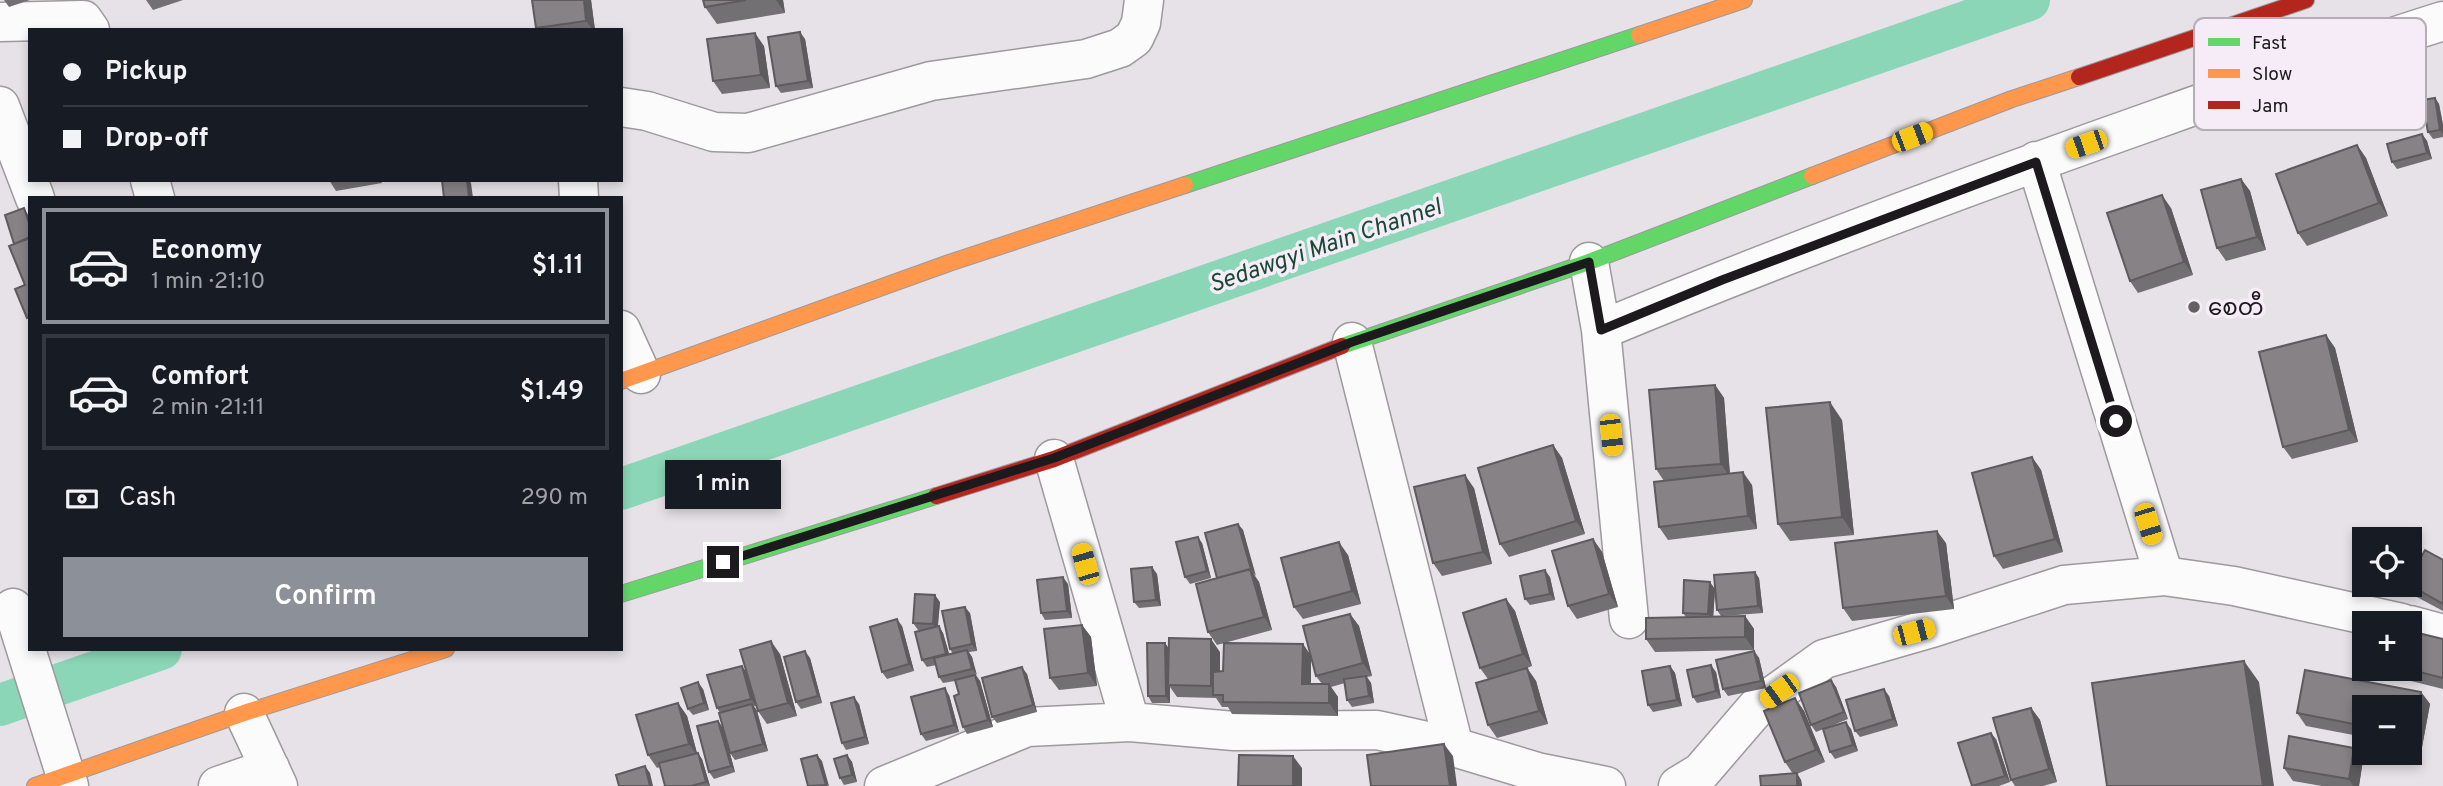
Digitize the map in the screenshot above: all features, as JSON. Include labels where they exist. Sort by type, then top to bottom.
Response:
[{"type":"street","points":[[623,107],[646,111],[714,132],[748,132],[931,81],[1086,59],[1120,48],[1134,38],[1141,23],[1144,0]]},
{"type":"street","points":[[623,340],[631,378],[949,262],[1744,0]]},
{"type":"street","points":[[2253,18],[2306,0]]},
{"type":"street","points":[[0,22],[83,20],[89,28]]},
{"type":"street","points":[[2426,26],[2443,21]]},
{"type":"street","points":[[623,593],[1054,458],[1352,342],[1589,262],[2012,99],[2194,38]]},
{"type":"street","points":[[0,106],[28,182]]},
{"type":"street","points":[[1601,330],[1722,280],[2194,106]]},
{"type":"street","points":[[2036,162],[2164,576]]},
{"type":"street","points":[[1589,262],[1601,330],[1629,619]]},
{"type":"street","points":[[1352,342],[1454,747]]},
{"type":"street","points":[[1054,458],[1130,722]]},
{"type":"street","points":[[1678,786],[1701,772],[1757,707],[1824,659],[1935,627],[2064,585],[2164,576],[2234,586],[2352,612]]},
{"type":"street","points":[[16,615],[56,773],[440,651]]},
{"type":"street","points":[[2422,628],[2443,634]]},
{"type":"street","points":[[218,786],[274,777],[244,713]]},
{"type":"street","points":[[884,786],[1027,727],[1130,722],[1234,731],[1377,730],[1454,747],[1537,772],[1606,786]]},
{"type":"building","points":[[532,0],[584,0],[586,21],[536,28]]},
{"type":"building","points":[[703,0],[746,0],[705,7]]},
{"type":"building","points":[[800,32],[808,81],[776,86],[768,37]]},
{"type":"building","points":[[755,33],[761,75],[713,81],[707,39]]},
{"type":"building","points":[[2435,98],[2440,130],[2428,132],[2426,99]]},
{"type":"building","points":[[2422,134],[2427,153],[2392,162],[2387,144]]},
{"type":"building","points":[[2357,145],[2379,203],[2298,233],[2276,174]]},
{"type":"building","points":[[2241,179],[2257,237],[2217,248],[2201,190]]},
{"type":"building","points":[[442,182],[467,182],[469,196],[444,196]]},
{"type":"building","points":[[2162,195],[2184,262],[2130,281],[2107,213]]},
{"type":"building","points":[[24,208],[28,220],[28,238],[14,244],[5,215]]},
{"type":"building","points":[[28,239],[27,318],[15,289],[25,285],[9,246]]},
{"type":"building","points":[[2326,335],[2349,430],[2283,447],[2259,352]]},
{"type":"building","points":[[1715,385],[1721,464],[1656,469],[1649,390]]},
{"type":"building","points":[[1830,402],[1842,517],[1778,524],[1766,408]]},
{"type":"building","points":[[1553,445],[1576,521],[1500,544],[1478,468]]},
{"type":"building","points":[[2032,457],[2055,539],[1994,556],[1972,473]]},
{"type":"building","points":[[1743,472],[1748,516],[1659,527],[1654,482]]},
{"type":"building","points":[[1465,475],[1483,552],[1433,563],[1414,487]]},
{"type":"building","points":[[1238,524],[1251,569],[1217,578],[1205,533]]},
{"type":"building","points":[[1937,531],[1946,596],[1843,608],[1835,543]]},
{"type":"building","points":[[1198,537],[1207,571],[1185,577],[1176,542]]},
{"type":"building","points":[[1593,539],[1609,594],[1568,606],[1552,551]]},
{"type":"building","points":[[1339,542],[1352,591],[1294,607],[1281,558]]},
{"type":"building","points":[[2425,550],[2443,560],[2443,604],[2422,592],[2422,555]]},
{"type":"building","points":[[1152,567],[1156,600],[1134,602],[1131,569]]},
{"type":"building","points":[[1250,569],[1264,617],[1208,632],[1196,584]]},
{"type":"building","points":[[1545,570],[1550,594],[1525,599],[1520,576]]},
{"type":"building","points":[[1755,572],[1758,606],[1717,610],[1714,575]]},
{"type":"building","points":[[1063,577],[1067,611],[1041,613],[1037,580]]},
{"type":"building","points":[[1684,580],[1710,582],[1708,614],[1683,613]]},
{"type":"building","points":[[915,594],[935,595],[933,624],[913,623]]},
{"type":"building","points":[[1506,599],[1523,654],[1480,668],[1463,613]]},
{"type":"building","points":[[965,607],[972,644],[950,649],[942,611]]},
{"type":"building","points":[[1350,614],[1363,663],[1316,676],[1303,626]]},
{"type":"building","points":[[1745,616],[1745,637],[1646,639],[1646,618]]},
{"type":"building","points":[[897,619],[909,664],[882,672],[870,627]]},
{"type":"building","points":[[1082,625],[1088,673],[1050,678],[1044,629]]},
{"type":"building","points":[[939,626],[946,654],[922,660],[915,632]]},
{"type":"building","points":[[2422,634],[2443,639],[2443,678],[2422,673]]},
{"type":"building","points":[[1169,638],[1211,639],[1211,686],[1168,685]]},
{"type":"building","points":[[771,641],[788,703],[758,711],[740,650]]},
{"type":"building","points":[[1147,643],[1165,643],[1166,696],[1148,696]]},
{"type":"building","points":[[1224,643],[1303,644],[1302,684],[1329,684],[1329,703],[1223,702],[1223,695],[1213,695],[1213,672],[1223,671]]},
{"type":"building","points":[[967,650],[972,669],[939,677],[934,658]]},
{"type":"building","points":[[805,651],[818,696],[796,702],[784,657]]},
{"type":"building","points":[[1754,651],[1761,681],[1723,689],[1716,660]]},
{"type":"building","points":[[2244,661],[2263,786],[2107,786],[2092,683]]},
{"type":"building","points":[[1711,665],[1716,691],[1693,697],[1687,670]]},
{"type":"building","points":[[742,666],[751,699],[717,708],[707,675]]},
{"type":"building","points":[[1670,666],[1677,700],[1648,705],[1642,671]]},
{"type":"building","points":[[1022,667],[1033,705],[992,717],[982,678]]},
{"type":"building","points":[[1527,668],[1539,711],[1488,725],[1476,683]]},
{"type":"building","points":[[2305,670],[2421,692],[2420,695],[2352,695],[2352,724],[2297,713]]},
{"type":"building","points":[[975,675],[988,720],[963,727],[954,696],[959,694],[955,680]]},
{"type":"building","points":[[1366,676],[1369,696],[1347,700],[1344,679]]},
{"type":"building","points":[[1831,680],[1844,712],[1811,725],[1799,693]]},
{"type":"building","points":[[698,682],[704,703],[688,709],[681,688]]},
{"type":"building","points":[[945,688],[954,725],[921,734],[911,697]]},
{"type":"building","points":[[1884,689],[1893,719],[1855,731],[1846,700]]},
{"type":"building","points":[[854,697],[865,737],[842,743],[831,703]]},
{"type":"building","points":[[1795,698],[1816,750],[1785,762],[1764,711]]},
{"type":"building","points":[[678,703],[689,744],[648,755],[636,715]]},
{"type":"building","points":[[752,704],[763,744],[730,753],[719,713]]},
{"type":"building","points":[[2031,708],[2049,769],[2011,780],[1993,718]]},
{"type":"building","points":[[718,721],[731,766],[709,772],[697,726]]},
{"type":"building","points":[[1846,722],[1853,745],[1830,752],[1823,729]]},
{"type":"building","points":[[1991,733],[2005,776],[1972,786],[1958,743]]},
{"type":"building","points":[[2289,736],[2352,748],[2349,779],[2284,768]]},
{"type":"building","points":[[1444,744],[1450,786],[1371,786],[1367,755]]},
{"type":"building","points":[[698,753],[706,782],[691,786],[665,786],[659,763]]},
{"type":"building","points":[[817,755],[826,785],[808,786],[801,759]]},
{"type":"building","points":[[847,755],[852,775],[840,778],[834,759]]},
{"type":"building","points":[[1239,755],[1293,756],[1293,786],[1238,786]]},
{"type":"building","points":[[645,766],[650,786],[619,786],[616,775]]},
{"type":"building","points":[[1797,773],[1797,786],[1761,786],[1760,776]]},
{"type":"waterway","name":"Sedawgyi Main Channel","points":[[623,488],[2029,0]]},
{"type":"waterway","name":"Sedawgyi Main Channel","points":[[0,705],[155,651]]},
{"type":"traffic: fast","points":[[1185,185],[1639,35]]},
{"type":"traffic: fast","points":[[1342,346],[1589,262],[1812,176]]},
{"type":"traffic: fast","points":[[623,593],[936,496]]},
{"type":"traffic: slow","points":[[1639,35],[1744,0]]},
{"type":"traffic: slow","points":[[1812,176],[2012,99],[2079,77]]},
{"type":"traffic: slow","points":[[623,380],[949,263],[1185,185]]},
{"type":"traffic: slow","points":[[35,786],[244,713],[440,651]]},
{"type":"traffic: jam","points":[[2253,18],[2306,0]]},
{"type":"traffic: jam","points":[[2079,77],[2194,38]]},
{"type":"traffic: jam","points":[[936,496],[1054,459],[1342,346]]},
{"type":"place","name":"စေတီ","points":[[2194,307]]},
{"type":"route","points":[[723,562],[1054,458],[1352,342],[1589,262],[1601,330],[1722,280],[2036,162],[2116,421]]}]
